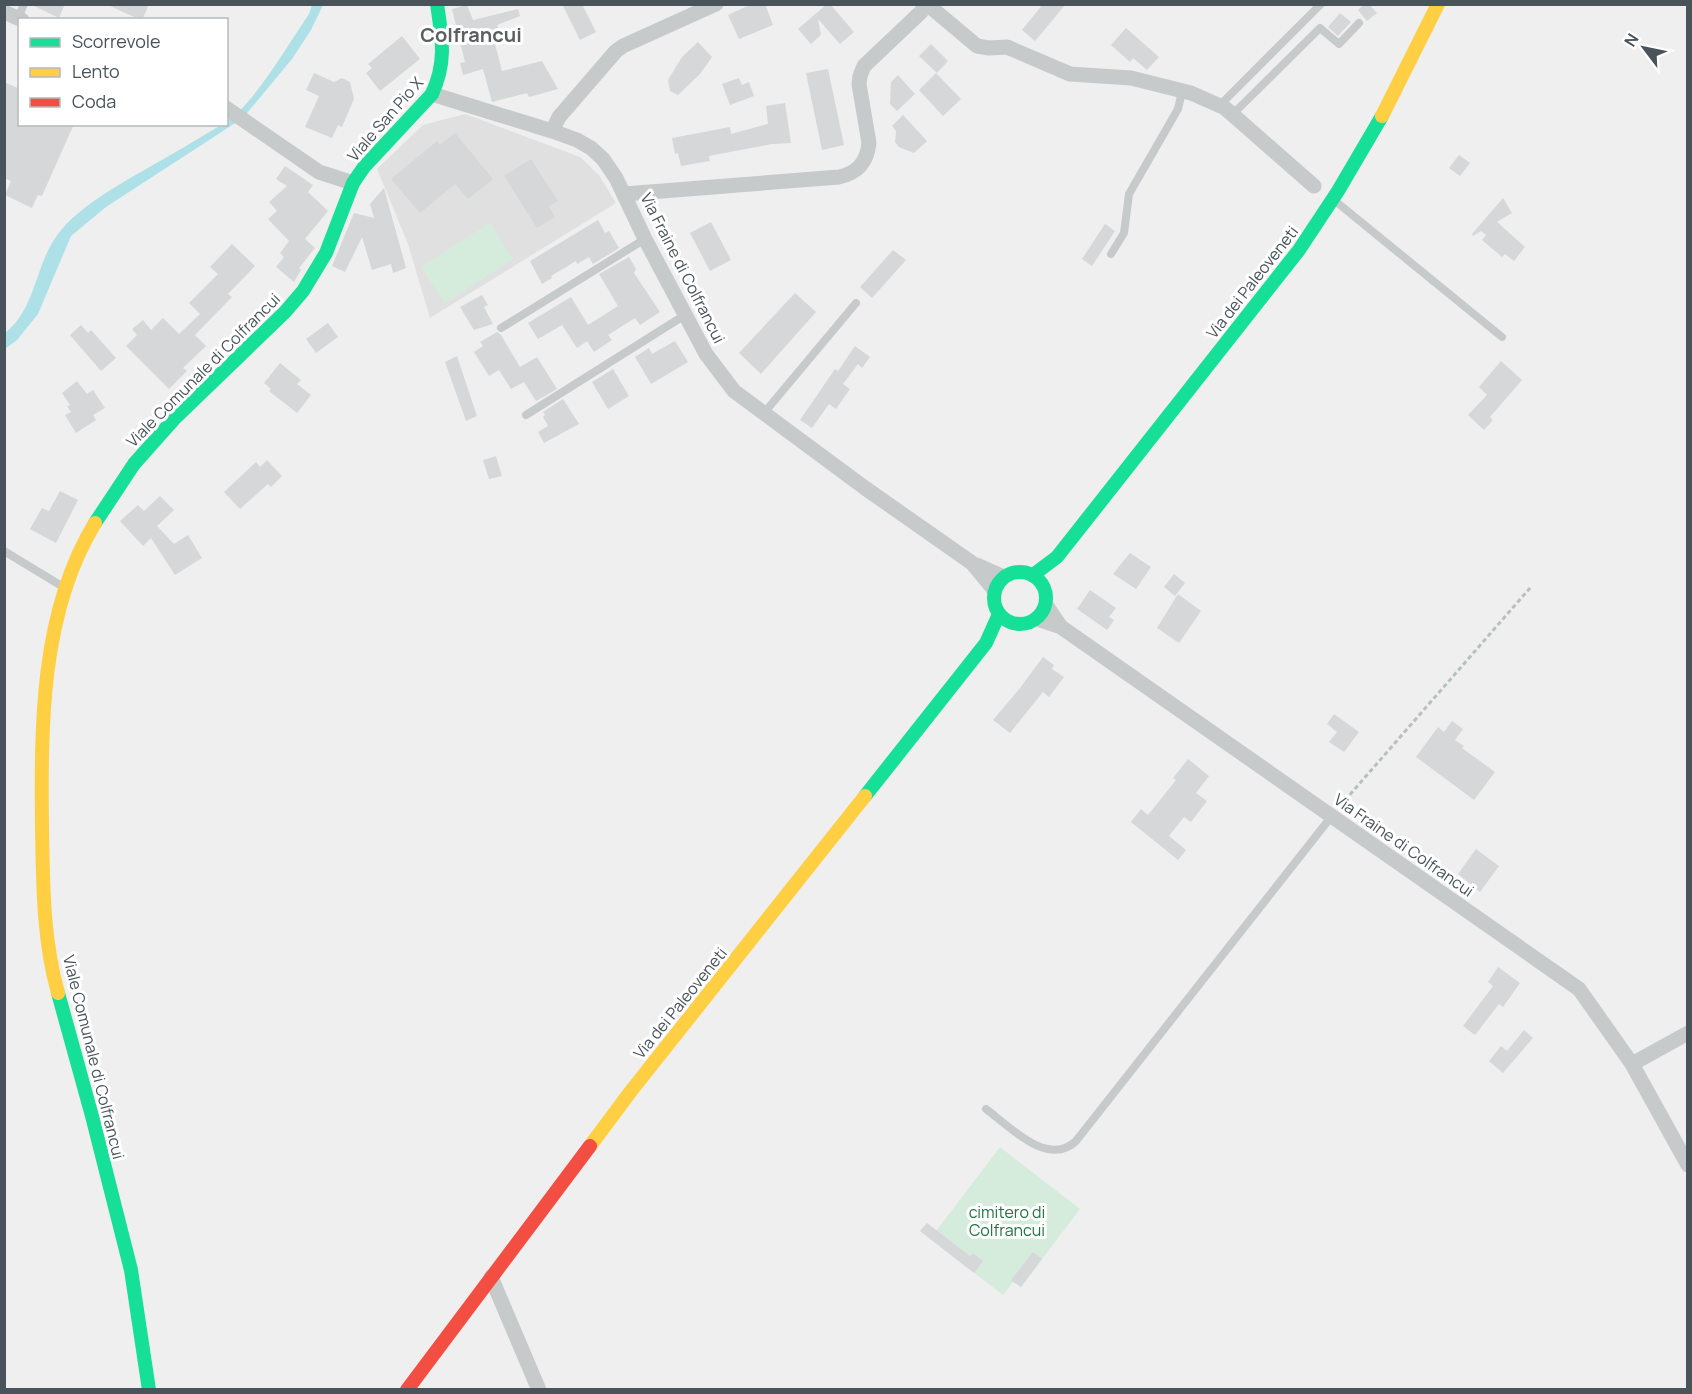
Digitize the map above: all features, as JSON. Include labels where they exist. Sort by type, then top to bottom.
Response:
[{"type":"main road","name":"Viale San Pio X","points":[[353,183],[364,166],[432,94],[440,80],[444,64],[437,4]]},
{"type":"main road","name":"Via dei Paleoveneti","points":[[1033,575],[1056,557],[1299,250],[1334,200],[1390,103],[1438,4]]},
{"type":"main road","name":"Viale Comunale di Colfrancui","points":[[149,1389],[131,1270],[55,983],[44,903],[41,751],[45,692],[53,636],[66,589],[86,538],[115,490],[134,464],[174,419],[285,312],[303,291],[326,253],[353,183]]},
{"type":"main road","name":"Via dei Paleoveneti","points":[[1046,604],[1044,587],[1056,557]]},
{"type":"main road","points":[[1012,624],[999,614],[995,607],[999,584],[1018,572],[1033,575],[1044,587]]},
{"type":"main road","points":[[1037,619],[1046,604]]},
{"type":"main road","name":"Via dei Paleoveneti","points":[[986,644],[999,614]]},
{"type":"main road","name":"Via dei Paleoveneti","points":[[407,1389],[631,1091],[986,644],[1012,624],[1021,625],[1037,619]]},
{"type":"street","points":[[552,131],[559,117],[616,51],[716,4]]},
{"type":"street","points":[[624,194],[839,177],[852,174],[865,160],[868,153],[869,143],[859,84],[864,66],[927,4],[977,46],[1007,47],[1070,74],[1131,78],[1191,93],[1225,108],[1314,186]]},
{"type":"street","name":"Via Fraine di Colfrancui","points":[[432,94],[552,131],[578,140],[591,148],[603,159],[624,194],[645,239],[706,354],[734,391],[999,584]]},
{"type":"street","points":[[228,109],[319,171],[353,183]]},
{"type":"street","name":"Via Fraine di Colfrancui","points":[[1046,604],[1061,627],[1579,989],[1632,1064],[1688,1165]]},
{"type":"street","points":[[1037,619],[1061,627]]},
{"type":"street","points":[[1632,1064],[1688,1033]]},
{"type":"street","points":[[492,1276],[539,1389]]},
{"type":"lane","points":[[1225,108],[1321,4]]},
{"type":"lane","points":[[1225,108],[1238,109],[1320,28],[1339,44],[1359,23]]},
{"type":"lane","points":[[1111,254],[1124,233],[1129,194],[1178,109],[1182,92]]},
{"type":"lane","points":[[1334,200],[1502,337]]},
{"type":"lane","points":[[501,328],[645,239]]},
{"type":"lane","points":[[764,413],[856,303]]},
{"type":"lane","points":[[526,415],[685,315]]},
{"type":"lane","points":[[4,551],[66,589]]},
{"type":"lane","points":[[986,1109],[1036,1146],[1048,1150],[1068,1149],[1076,1142],[1331,817]]},
{"type":"path","points":[[1331,817],[1530,588]]},
{"type":"shaded area","points":[[465,114],[580,157],[599,175],[616,203],[430,318],[408,244],[377,169],[423,125]]},
{"type":"green space","points":[[490,223],[513,259],[445,303],[421,267]]},
{"type":"green space","name":"cimitero di Colfrancui","points":[[1000,1147],[1080,1209],[1021,1287],[1013,1282],[1003,1295],[934,1242],[940,1234],[936,1231]]},
{"type":"water","points":[[312,5],[323,5],[311,30],[292,59],[243,118],[106,207],[71,236],[38,314],[17,340],[5,349],[5,333],[23,312],[50,246],[66,224],[111,190],[219,126],[228,126],[228,120],[260,87],[309,14]]},
{"type":"building","points":[[30,4],[65,4],[59,18]]},
{"type":"building","points":[[106,4],[149,4],[143,18],[134,17]]},
{"type":"building","points":[[562,4],[582,4],[596,32],[580,40]]},
{"type":"building","points":[[752,4],[765,4],[773,25],[739,39],[728,15]]},
{"type":"building","points":[[827,4],[830,4],[854,32],[840,44],[818,19],[821,35],[811,44],[798,29]]},
{"type":"building","points":[[1043,4],[1066,4],[1035,41],[1022,30]]},
{"type":"building","points":[[1364,4],[1369,4],[1377,13],[1367,21],[1358,10]]},
{"type":"building","points":[[467,5],[473,20],[518,9],[520,16],[497,25],[499,29],[492,32],[502,71],[542,61],[558,89],[529,97],[527,93],[492,102],[483,69],[463,75],[460,63],[465,62],[452,9]]},
{"type":"building","points":[[1340,13],[1351,22],[1338,36],[1328,27]]},
{"type":"building","points":[[1126,28],[1159,57],[1147,70],[1133,58],[1130,62],[1111,45]]},
{"type":"building","points":[[402,36],[420,59],[380,91],[366,73],[372,68],[368,64]]},
{"type":"building","points":[[698,42],[712,57],[700,74],[678,95],[670,91],[668,80],[682,57]]},
{"type":"building","points":[[931,44],[948,61],[937,73],[919,56]]},
{"type":"building","points":[[828,69],[844,145],[822,150],[806,73]]},
{"type":"building","points":[[314,73],[334,82],[342,78],[350,82],[354,99],[342,127],[338,125],[332,138],[305,127],[319,96],[306,90]]},
{"type":"building","points":[[936,73],[961,99],[943,116],[919,90]]},
{"type":"building","points":[[898,75],[915,94],[897,111],[890,104],[891,82]]},
{"type":"building","points":[[739,78],[742,85],[749,82],[754,96],[730,105],[722,84]]},
{"type":"building","points":[[4,82],[18,88],[18,126],[73,126],[42,196],[38,195],[32,208],[5,195],[11,181],[4,178]]},
{"type":"building","points":[[785,103],[791,143],[772,144],[709,156],[710,161],[681,166],[678,153],[675,154],[672,138],[730,127],[731,134],[768,124],[766,106]]},
{"type":"building","points":[[903,115],[927,141],[914,153],[899,147],[895,142],[896,131],[892,126]]},
{"type":"building","points":[[455,133],[493,179],[468,199],[455,184],[420,213],[391,179],[437,141],[440,145]]},
{"type":"building","points":[[1459,155],[1470,163],[1460,176],[1449,168]]},
{"type":"building","points":[[531,159],[558,201],[549,206],[555,217],[537,228],[504,176]]},
{"type":"building","points":[[285,166],[313,185],[308,192],[328,211],[305,239],[315,248],[299,268],[301,270],[294,282],[276,267],[284,257],[280,253],[289,241],[268,219],[277,211],[269,202],[287,186],[276,179]]},
{"type":"building","points":[[384,188],[406,268],[393,273],[391,264],[372,270],[362,237],[345,272],[332,266],[354,213],[374,218],[370,204]]},
{"type":"building","points":[[1503,198],[1512,213],[1497,222],[1525,247],[1514,261],[1505,254],[1502,257],[1482,240],[1486,235],[1481,231],[1473,236],[1472,234]]},
{"type":"building","points":[[598,220],[605,233],[609,231],[619,248],[593,264],[589,257],[577,264],[576,261],[542,284],[530,261]]},
{"type":"building","points":[[711,222],[731,260],[710,271],[690,233]]},
{"type":"building","points":[[1105,224],[1115,231],[1092,266],[1082,259]]},
{"type":"building","points":[[232,244],[255,266],[228,294],[232,297],[195,335],[206,346],[183,368],[187,371],[169,389],[126,346],[137,335],[132,329],[143,320],[151,330],[163,318],[179,334],[200,314],[189,303],[218,274],[210,267]]},
{"type":"building","points":[[893,250],[906,260],[872,298],[860,287]]},
{"type":"building","points":[[629,257],[636,269],[634,273],[660,312],[640,325],[635,318],[608,335],[612,340],[594,352],[587,341],[577,348],[562,325],[538,339],[528,323],[571,297],[588,325],[618,306],[599,274]]},
{"type":"building","points":[[795,293],[816,312],[761,374],[739,353]]},
{"type":"building","points":[[482,295],[488,305],[484,307],[493,324],[474,330],[460,307]]},
{"type":"building","points":[[328,323],[338,337],[316,353],[306,339]]},
{"type":"building","points":[[81,325],[88,333],[91,330],[116,358],[101,371],[70,335]]},
{"type":"building","points":[[497,332],[520,367],[537,357],[557,389],[536,401],[524,382],[511,389],[499,370],[489,376],[474,352],[483,346],[480,342]]},
{"type":"building","points":[[675,341],[688,362],[651,384],[635,357],[649,348],[652,354]]},
{"type":"building","points":[[855,346],[870,357],[862,368],[858,364],[843,384],[850,389],[836,409],[829,404],[812,428],[800,420],[835,369],[838,371]]},
{"type":"building","points":[[457,356],[477,416],[466,421],[445,362]]},
{"type":"building","points":[[1501,361],[1522,380],[1490,417],[1493,420],[1484,430],[1468,415],[1487,395],[1479,387]]},
{"type":"building","points":[[280,363],[301,380],[297,384],[311,395],[297,413],[269,391],[271,389],[264,383]]},
{"type":"building","points":[[613,369],[629,396],[608,409],[592,382]]},
{"type":"building","points":[[77,381],[87,394],[93,390],[105,408],[93,415],[96,420],[76,433],[65,415],[71,412],[67,406],[70,405],[62,393]]},
{"type":"building","points":[[563,399],[579,424],[544,443],[538,432],[548,426],[543,412]]},
{"type":"building","points":[[496,456],[502,476],[489,479],[483,460]]},
{"type":"building","points":[[267,460],[282,476],[271,487],[268,484],[240,509],[224,492],[256,462],[260,467]]},
{"type":"building","points":[[60,491],[78,500],[56,543],[30,529],[42,508],[49,511]]},
{"type":"building","points":[[160,496],[174,510],[157,526],[174,544],[188,535],[202,558],[175,575],[151,538],[143,546],[120,521],[138,505],[144,511]]},
{"type":"building","points":[[1130,553],[1151,567],[1136,589],[1113,574]]},
{"type":"building","points":[[1174,574],[1185,583],[1175,596],[1164,587]]},
{"type":"building","points":[[1090,590],[1116,608],[1109,617],[1114,620],[1107,630],[1077,609]]},
{"type":"building","points":[[1178,594],[1201,611],[1179,643],[1157,628]]},
{"type":"building","points":[[1043,657],[1054,665],[1052,669],[1064,677],[1049,697],[1043,692],[1010,733],[993,720]]},
{"type":"building","points":[[1334,714],[1359,732],[1344,752],[1329,742],[1337,732],[1327,724]]},
{"type":"building","points":[[1452,721],[1463,729],[1455,740],[1464,746],[1462,748],[1495,772],[1474,800],[1416,757],[1438,727],[1444,732]]},
{"type":"building","points":[[1188,759],[1209,776],[1196,793],[1207,801],[1191,822],[1184,817],[1169,836],[1186,850],[1178,860],[1131,822],[1141,809],[1148,815],[1176,780],[1173,778]]},
{"type":"building","points":[[1476,849],[1499,866],[1480,892],[1458,874]]},
{"type":"building","points":[[1498,967],[1520,983],[1503,1007],[1499,1004],[1475,1035],[1463,1026],[1493,986],[1488,982]]},
{"type":"building","points":[[1524,1030],[1533,1038],[1503,1073],[1489,1061],[1501,1046],[1507,1051]]},
{"type":"building","points":[[927,1223],[970,1256],[973,1253],[983,1261],[974,1273],[920,1231]]},
{"type":"building","points":[[1033,1252],[1042,1259],[1021,1287],[1011,1280]]},
{"type":"traffic: fast","points":[[95,523],[134,464],[174,419],[285,312],[303,291],[326,253],[353,183],[364,167],[432,94],[440,71],[442,49],[437,4]]},
{"type":"traffic: fast","points":[[1033,575],[1057,557],[1299,250],[1338,191],[1382,116]]},
{"type":"traffic: fast","points":[[1015,572],[1025,572],[1039,579],[1046,598],[1039,617],[1025,624],[1015,624],[1005,620],[998,613],[994,603],[994,593],[998,583],[1005,576],[1015,572]]},
{"type":"traffic: fast","points":[[865,796],[986,643],[999,614]]},
{"type":"traffic: fast","points":[[58,993],[131,1270],[149,1390]]},
{"type":"traffic: slow","points":[[1382,116],[1438,4]]},
{"type":"traffic: slow","points":[[58,993],[49,953],[44,891],[42,790],[44,711],[54,632],[63,594],[77,558],[95,523]]},
{"type":"traffic: slow","points":[[590,1146],[865,796]]},
{"type":"traffic: jam","points":[[407,1390],[590,1146]]},
{"type":"district","name":"Colfrancui","points":[[471,35]]}]
